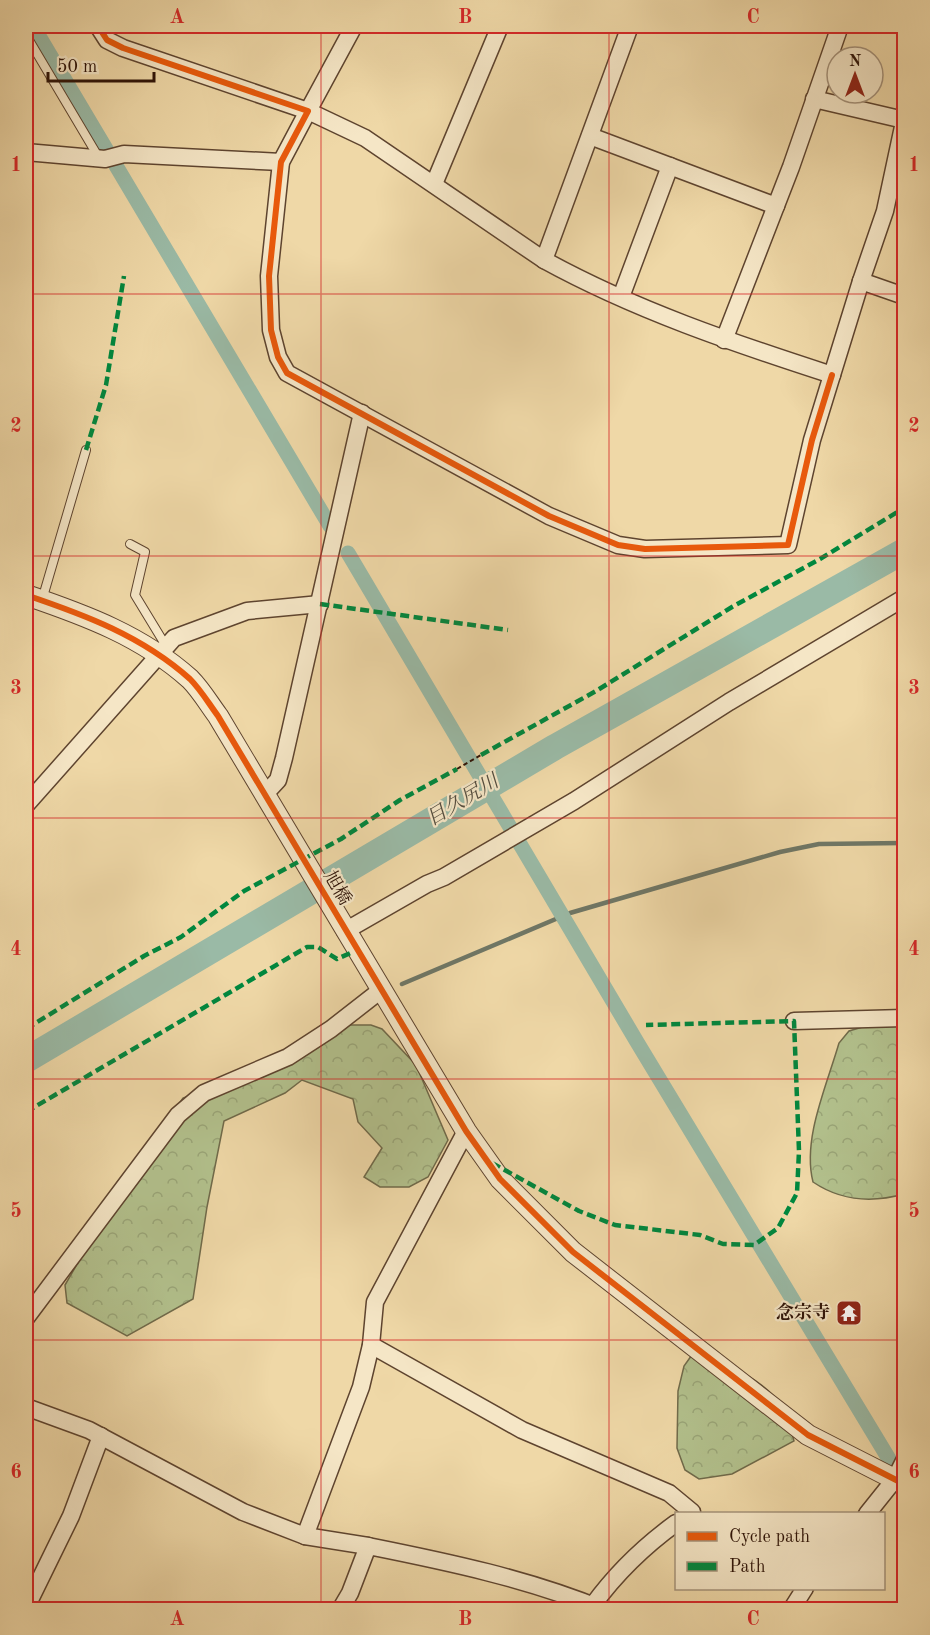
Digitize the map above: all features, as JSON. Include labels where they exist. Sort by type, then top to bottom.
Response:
[{"type":"street","points":[[99,26],[107,40],[123,48],[308,111],[365,138],[544,260],[621,297],[724,340],[832,375]]},
{"type":"street","points":[[354,26],[281,162],[269,276],[271,330],[278,357],[287,373],[549,516],[618,544],[645,549],[789,545],[812,440],[885,211],[904,121],[814,99]]},
{"type":"street","points":[[434,184],[500,26]]},
{"type":"street","points":[[544,260],[630,26]]},
{"type":"street","points":[[724,340],[776,206],[840,26]]},
{"type":"street","points":[[590,136],[776,206]]},
{"type":"street","points":[[26,152],[102,159],[124,154],[281,162]]},
{"type":"street","points":[[621,297],[670,166]]},
{"type":"street","points":[[861,281],[904,296]]},
{"type":"street","points":[[265,794],[278,780],[362,413]]},
{"type":"street","name":"旭橋","points":[[34,598],[111,626],[162,650],[191,681],[218,716],[466,1131],[500,1179],[573,1252],[808,1435],[900,1482]]},
{"type":"street","points":[[344,928],[452,872],[574,801],[729,702],[904,598]]},
{"type":"street","points":[[26,805],[174,638],[247,611],[320,604]]},
{"type":"street","points":[[26,1318],[178,1115],[204,1093],[288,1057],[331,1029],[381,990]]},
{"type":"street","points":[[794,1021],[904,1018]]},
{"type":"street","points":[[304,1536],[360,1387],[371,1345],[375,1302],[466,1131]]},
{"type":"street","points":[[371,1345],[522,1430],[669,1493],[696,1512]]},
{"type":"street","points":[[26,1407],[101,1436],[243,1512],[304,1536],[435,1559],[598,1607],[614,1575],[650,1542],[675,1524]]},
{"type":"street","points":[[26,1608],[71,1516],[101,1436]]},
{"type":"street","points":[[869,1512],[900,1482],[904,1461]]},
{"type":"street","points":[[340,1610],[350,1593],[368,1546]]},
{"type":"street","points":[[791,1610],[804,1590]]},
{"type":"lane","points":[[26,35],[102,159]]},
{"type":"lane","points":[[26,52],[36,53]]},
{"type":"lane","points":[[34,598],[86,450]]},
{"type":"lane","points":[[130,544],[145,552],[135,595],[162,650]]},
{"type":"path","points":[[457,769],[481,756]]},
{"type":"green space","points":[[344,1025],[371,1025],[382,1029],[416,1065],[448,1140],[428,1177],[409,1187],[380,1187],[364,1177],[382,1148],[358,1122],[353,1099],[302,1080],[285,1093],[224,1121],[207,1207],[193,1299],[127,1336],[67,1303],[65,1285],[131,1171],[183,1098],[264,1067]]},
{"type":"green space","points":[[866,1026],[904,1026],[904,1194],[880,1199],[846,1197],[824,1188],[813,1182],[810,1165],[817,1112],[839,1043],[849,1031]]},
{"type":"green space","points":[[694,1352],[744,1374],[767,1390],[784,1410],[794,1441],[732,1474],[699,1479],[685,1470],[677,1448],[678,1391],[684,1366]]},
{"type":"waterway","points":[[33,26],[330,526]]},
{"type":"waterway","name":"目久尻川","points":[[26,1060],[555,747],[904,551]]},
{"type":"waterway","points":[[348,553],[637,1042],[892,1464]]},
{"type":"waterway","points":[[402,984],[570,913],[780,852],[819,844],[904,843]]},
{"type":"marked path","points":[[86,450],[106,385],[124,276]]},
{"type":"marked path","points":[[481,755],[596,691],[732,607],[820,559],[904,508]]},
{"type":"marked path","points":[[320,604],[508,630]]},
{"type":"marked path","points":[[26,1029],[144,956],[181,937],[244,891],[341,839],[400,800],[457,769]]},
{"type":"marked path","points":[[26,1112],[307,947],[318,947],[337,959],[357,950]]},
{"type":"marked path","points":[[492,1163],[579,1211],[615,1225],[700,1235],[723,1244],[754,1245],[778,1228],[797,1193],[799,1151],[794,1021],[646,1025]]},
{"type":"cycle path","points":[[98,26],[107,40],[123,48],[308,111],[281,162],[269,276],[271,330],[278,357],[287,373],[549,516],[618,545],[645,549],[788,545],[812,440],[832,375]]},
{"type":"cycle path","points":[[26,595],[91,619],[133,639],[172,664],[198,688],[218,716],[466,1131],[500,1179],[573,1252],[808,1435],[904,1484]]},
{"type":"place","name":"念宗寺","points":[[849,1313]]}]
